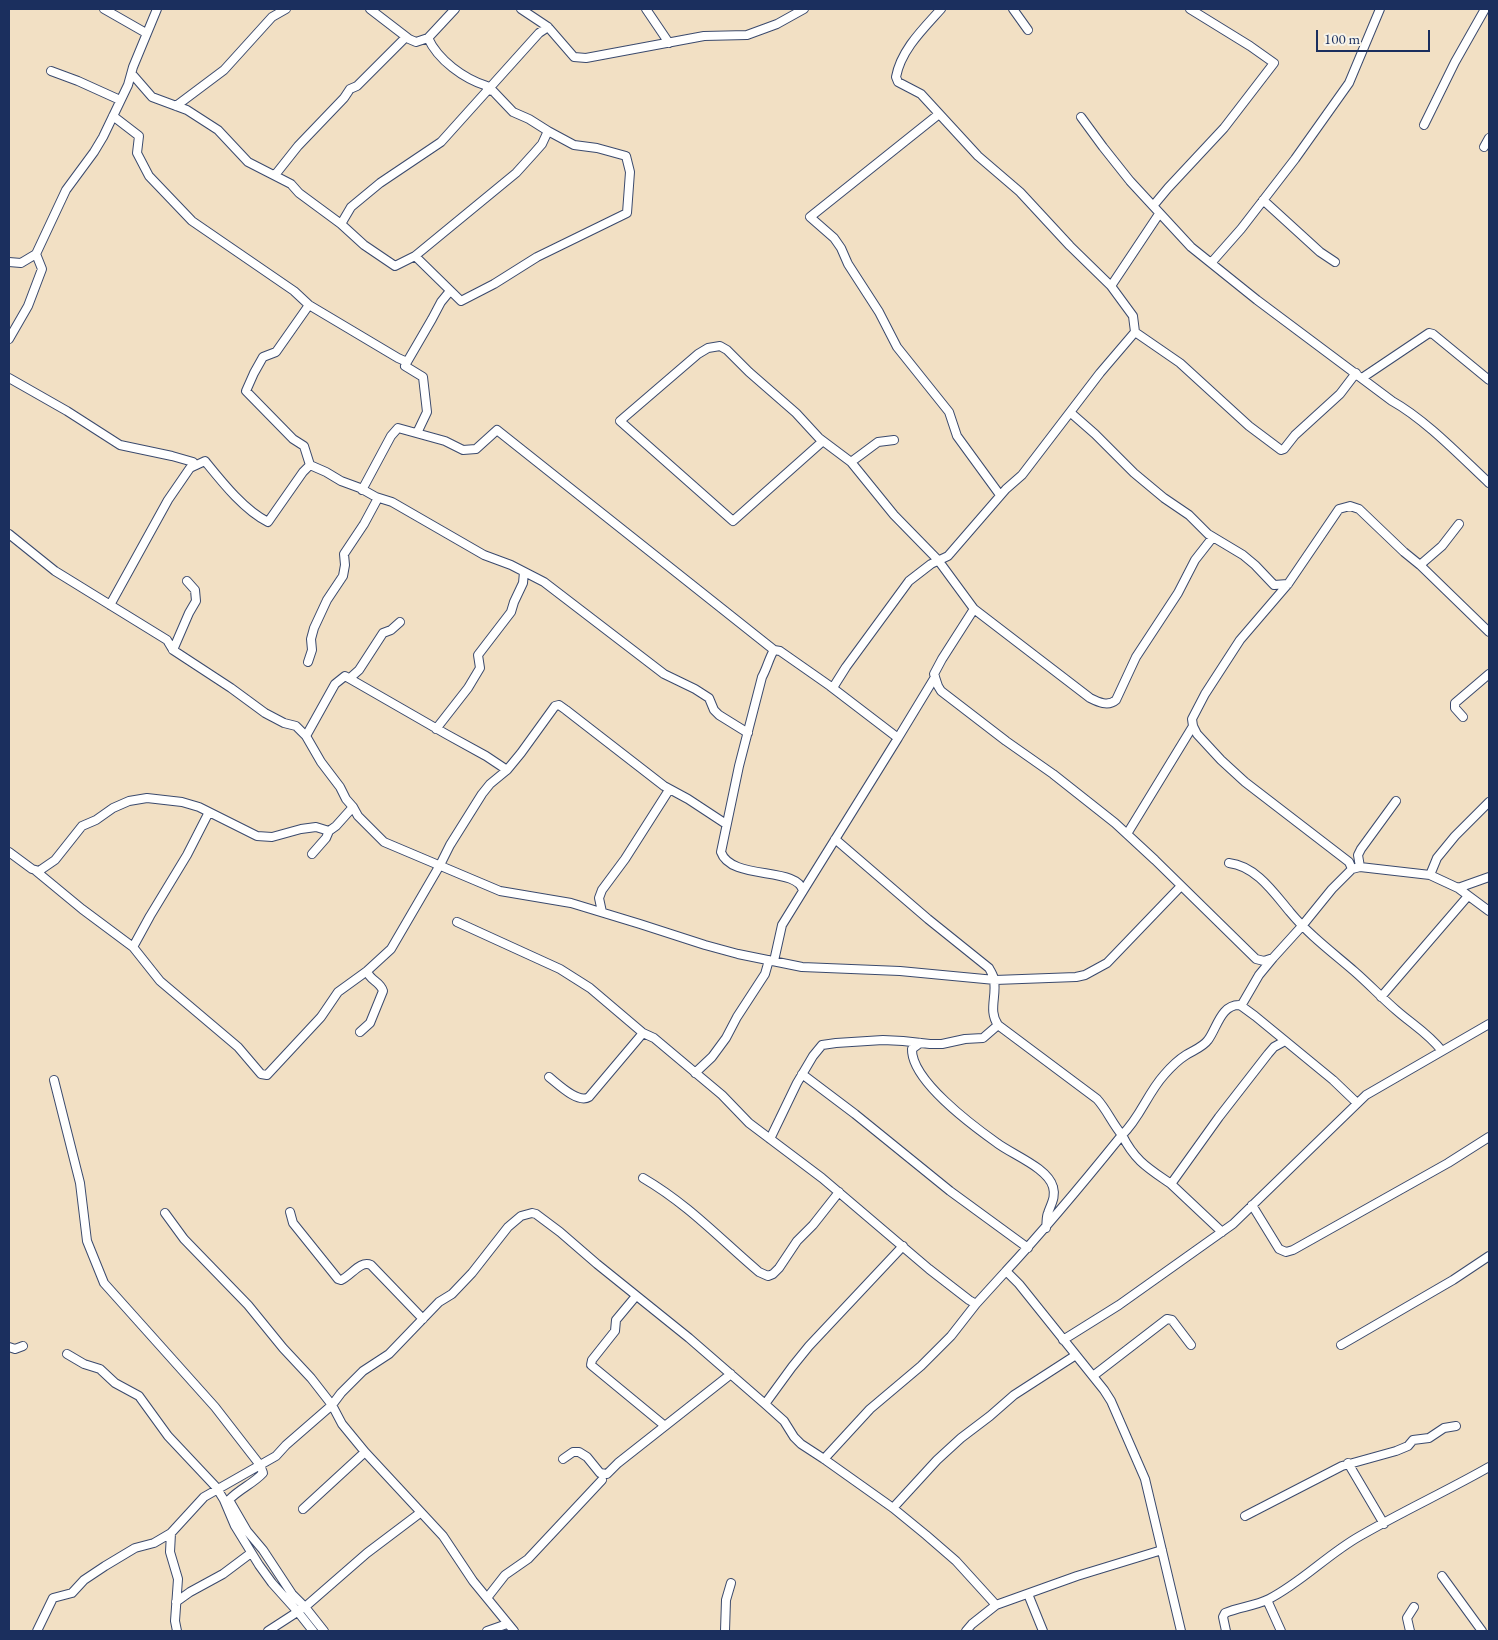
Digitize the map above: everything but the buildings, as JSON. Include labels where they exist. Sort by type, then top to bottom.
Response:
[{"type":"street","points":[[104,9],[146,33]]},
{"type":"street","points":[[9,262],[21,263],[36,254],[66,190],[103,138],[132,74],[146,33],[157,9]]},
{"type":"street","points":[[176,106],[224,70],[272,17],[286,9]]},
{"type":"street","points":[[370,9],[406,37],[416,42],[428,38],[455,9]]},
{"type":"street","points":[[521,9],[548,28],[574,57],[586,58],[704,36],[747,35],[777,24],[804,9]]},
{"type":"street","points":[[646,9],[669,42]]},
{"type":"street","points":[[941,9],[918,34],[901,59],[896,77],[900,84],[921,94],[978,156],[1020,192],[1070,246],[1111,286],[1133,316],[1135,332],[1180,364],[1249,426],[1281,450],[1359,376],[1429,333],[1433,334],[1489,380]]},
{"type":"street","points":[[1013,9],[1028,30]]},
{"type":"street","points":[[1153,206],[1224,128],[1274,63],[1190,9]]},
{"type":"street","points":[[1211,263],[1241,229],[1295,159],[1349,83],[1380,9]]},
{"type":"street","points":[[1424,125],[1455,62],[1486,9]]},
{"type":"street","points":[[341,224],[350,207],[380,182],[440,142],[540,33],[548,28]]},
{"type":"street","points":[[275,175],[298,146],[344,98],[350,89],[357,86],[406,37]]},
{"type":"street","points":[[428,38],[448,64],[470,79],[487,86],[487,90]]},
{"type":"street","points":[[51,71],[120,100]]},
{"type":"street","points":[[132,74],[152,97],[187,110],[218,130],[248,162],[291,184],[299,193],[341,224],[364,245],[395,266],[415,256],[516,173],[535,152],[548,131]]},
{"type":"street","points":[[415,256],[461,301],[494,284],[537,257],[628,213],[630,172],[626,156],[597,148],[574,145],[513,112],[493,91],[487,90]]},
{"type":"street","points":[[939,114],[810,218],[834,238],[841,248],[848,264],[879,312],[897,347],[949,412],[957,436],[1000,496]]},
{"type":"street","points":[[113,116],[140,136],[137,153],[149,176],[192,221],[294,291],[309,305],[407,362]]},
{"type":"street","points":[[1081,116],[1112,159],[1159,214],[1191,247],[1257,300],[1415,417],[1489,483]]},
{"type":"street","points":[[1484,147],[1489,138]]},
{"type":"street","points":[[1263,200],[1320,252],[1335,262]]},
{"type":"street","points":[[1111,286],[1159,214]]},
{"type":"street","points":[[9,339],[28,306],[42,269],[36,254]]},
{"type":"street","points":[[417,433],[426,412],[424,377],[405,366],[441,302],[450,291]]},
{"type":"street","points":[[309,305],[276,352],[263,357],[246,391],[293,439],[304,446],[310,465],[378,498],[392,502],[484,556],[511,565],[544,582],[664,674],[709,698],[714,710],[719,715],[748,733]]},
{"type":"street","points":[[830,686],[834,686],[909,581],[931,564],[948,556],[1000,496],[1022,475],[1100,373],[1135,332]]},
{"type":"street","points":[[822,441],[733,521],[620,421],[698,354],[708,348],[720,346],[727,350],[796,413],[822,441],[851,462],[894,515],[938,560],[974,609],[1090,698],[1098,702],[1109,703],[1116,700],[1136,657],[1178,593],[1195,560],[1213,537]]},
{"type":"street","points":[[9,378],[59,406],[120,445],[172,456],[193,462],[195,466]]},
{"type":"street","points":[[1071,413],[1134,473],[1164,498],[1189,515],[1213,537],[1243,555],[1274,584],[1288,584]]},
{"type":"street","points":[[362,490],[391,436],[398,428],[445,441],[463,450],[476,449],[497,430],[774,650],[776,649],[788,655],[898,738]]},
{"type":"street","points":[[851,462],[878,442],[894,440]]},
{"type":"street","points":[[110,605],[168,500],[190,468],[205,461],[222,482],[257,517],[268,522],[310,465]]},
{"type":"street","points":[[308,662],[312,650],[310,644],[314,628],[327,600],[343,576],[345,566],[344,554],[364,524],[378,498]]},
{"type":"street","points":[[1127,834],[1193,726],[1193,716],[1205,694],[1240,640],[1288,584],[1339,509],[1347,506],[1359,509],[1489,632]]},
{"type":"street","points":[[1420,565],[1442,546],[1458,524]]},
{"type":"street","points":[[9,534],[55,571],[167,640],[173,650],[266,713],[284,723],[296,726],[306,736],[320,762],[340,787],[358,816],[384,842],[500,891],[571,903],[704,945],[802,967],[900,971],[994,980],[1061,979],[1085,975],[1107,963],[1182,886]]},
{"type":"street","points":[[436,729],[468,688],[480,668],[478,655],[511,612],[523,583],[524,572]]},
{"type":"street","points":[[173,650],[188,612],[196,600],[195,590],[187,581]]},
{"type":"street","points":[[1270,604],[1274,584]]},
{"type":"street","points":[[974,609],[934,674],[941,691],[1053,774],[1127,834],[1256,959],[1264,961],[1273,958]]},
{"type":"street","points":[[350,678],[359,670],[383,633],[391,630],[400,622]]},
{"type":"street","points":[[774,650],[762,677],[726,824],[721,852],[724,860],[733,865],[792,880],[801,885],[803,891]]},
{"type":"street","points":[[1463,717],[1455,708],[1455,704],[1489,674]]},
{"type":"street","points":[[306,736],[335,684],[345,676],[486,756],[507,770]]},
{"type":"street","points":[[695,1073],[712,1057],[726,1038],[737,1017],[765,974],[772,961],[782,924],[935,677]]},
{"type":"street","points":[[9,852],[133,947],[160,981],[238,1047],[261,1074],[267,1075],[321,1016],[338,992],[368,971],[395,943],[450,845],[482,794],[521,754],[553,708],[559,705],[668,790],[688,799],[726,824]]},
{"type":"street","points":[[1193,726],[1220,760],[1245,782],[1356,868],[1430,875],[1458,888],[1489,912]]},
{"type":"street","points":[[602,912],[599,898],[602,890],[625,859],[668,790]]},
{"type":"street","points":[[36,871],[55,860],[82,826],[129,801],[146,798],[182,802],[199,807],[257,836],[272,837],[316,827],[329,830]]},
{"type":"street","points":[[1242,1006],[1259,975],[1273,958],[1332,889],[1356,868],[1361,849],[1396,801]]},
{"type":"street","points":[[1430,875],[1438,858],[1455,836],[1489,802]]},
{"type":"street","points":[[312,854],[326,838],[329,830],[336,826],[353,807]]},
{"type":"street","points":[[133,947],[187,855],[209,812]]},
{"type":"street","points":[[835,839],[928,919],[989,968],[994,980],[992,1010],[998,1026],[1097,1099],[1104,1106],[1113,1124],[1138,1161],[1171,1184],[1222,1232]]},
{"type":"street","points":[[1229,863],[1239,865],[1266,882],[1302,926],[1317,941],[1357,973],[1397,1011],[1431,1037],[1442,1051]]},
{"type":"street","points":[[1458,888],[1489,876]]},
{"type":"street","points":[[1381,996],[1468,896]]},
{"type":"street","points":[[457,922],[560,969],[590,988],[643,1033],[654,1038],[722,1095],[749,1123],[838,1192],[929,1269],[976,1304]]},
{"type":"street","points":[[1256,959],[1259,975]]},
{"type":"street","points":[[360,1032],[370,1024],[382,991],[380,985],[369,977],[368,971]]},
{"type":"street","points":[[981,978],[994,992]]},
{"type":"street","points":[[824,1459],[870,1409],[920,1366],[951,1336],[976,1304],[1046,1228],[1134,1121],[1152,1090],[1163,1076],[1184,1056],[1208,1041],[1223,1014],[1228,1009],[1237,1005],[1242,1006],[1333,1080],[1357,1103]]},
{"type":"street","points":[[1063,1340],[1119,1305],[1233,1224],[1366,1095],[1489,1024]]},
{"type":"street","points":[[770,1139],[802,1074],[822,1045],[883,1040],[942,1044],[986,1037],[998,1026]]},
{"type":"street","points":[[549,1077],[578,1098],[585,1099],[589,1097],[643,1033]]},
{"type":"street","points":[[1171,1184],[1219,1117],[1268,1054],[1274,1047],[1285,1041]]},
{"type":"street","points":[[920,1043],[912,1051],[918,1070],[943,1099],[998,1144],[1049,1178],[1053,1186],[1054,1196],[1047,1214],[1046,1228]]},
{"type":"street","points":[[802,1074],[950,1191],[1028,1248]]},
{"type":"street","points":[[54,1080],[80,1183],[87,1241],[104,1283],[209,1401],[260,1465],[263,1473],[229,1500],[247,1531],[263,1550],[302,1609],[313,1631]]},
{"type":"street","points":[[1252,1205],[1280,1248],[1286,1252],[1293,1250],[1448,1163],[1489,1137]]},
{"type":"street","points":[[643,1178],[688,1208],[759,1272],[768,1276],[774,1274],[779,1268],[797,1241],[813,1225],[838,1192]]},
{"type":"street","points":[[290,1212],[293,1223],[338,1279],[346,1278],[362,1264],[371,1265],[423,1319]]},
{"type":"street","points":[[165,1213],[184,1239],[248,1305],[332,1405],[342,1424],[365,1452],[443,1536],[487,1598],[514,1631]]},
{"type":"street","points":[[37,1631],[52,1598],[72,1593],[84,1580],[105,1566],[135,1548],[154,1543],[171,1533],[204,1497],[276,1456],[332,1405],[363,1371],[389,1354],[439,1302],[452,1294],[472,1273],[508,1227],[521,1216],[532,1213],[560,1232],[731,1374],[784,1421],[801,1444],[893,1508],[956,1561],[996,1605]]},
{"type":"street","points":[[765,1404],[809,1346],[904,1246]]},
{"type":"street","points":[[1341,1344],[1452,1280],[1489,1256]]},
{"type":"street","points":[[1006,1271],[1019,1284],[1111,1401],[1145,1479],[1179,1631]]},
{"type":"street","points":[[636,1296],[616,1320],[615,1331],[592,1360],[591,1365],[665,1426]]},
{"type":"street","points":[[1093,1376],[1167,1319],[1172,1320],[1190,1345]]},
{"type":"street","points":[[9,1347],[15,1349],[23,1346]]},
{"type":"street","points":[[67,1354],[84,1364],[100,1369],[115,1383],[139,1396],[168,1436],[217,1489],[235,1526],[272,1583],[324,1631]]},
{"type":"street","points":[[893,1508],[961,1438],[1014,1395],[1076,1355]]},
{"type":"street","points":[[563,1459],[573,1452],[579,1452],[587,1457],[600,1472],[607,1474],[618,1463],[731,1374]]},
{"type":"street","points":[[1245,1516],[1348,1463],[1396,1452],[1408,1446],[1413,1440],[1429,1438],[1444,1428],[1456,1426]]},
{"type":"street","points":[[303,1509],[365,1452]]},
{"type":"street","points":[[1348,1463],[1384,1524]]},
{"type":"street","points":[[1226,1631],[1225,1613],[1268,1600],[1360,1536],[1489,1467]]},
{"type":"street","points":[[487,1598],[505,1575],[528,1559],[602,1480]]},
{"type":"street","points":[[268,1631],[302,1609],[367,1553],[420,1513]]},
{"type":"street","points":[[171,1533],[170,1552],[178,1579],[175,1620],[177,1631]]},
{"type":"street","points":[[966,1631],[996,1605],[1077,1576],[1162,1550]]},
{"type":"street","points":[[176,1602],[190,1592],[224,1574],[251,1553]]},
{"type":"street","points":[[1442,1576],[1482,1631]]},
{"type":"street","points":[[725,1631],[726,1600],[731,1583]]},
{"type":"street","points":[[1028,1594],[1043,1631]]},
{"type":"street","points":[[1268,1600],[1281,1631]]},
{"type":"street","points":[[1410,1631],[1407,1618],[1414,1607]]},
{"type":"street","points":[[487,1631],[507,1624]]}]
